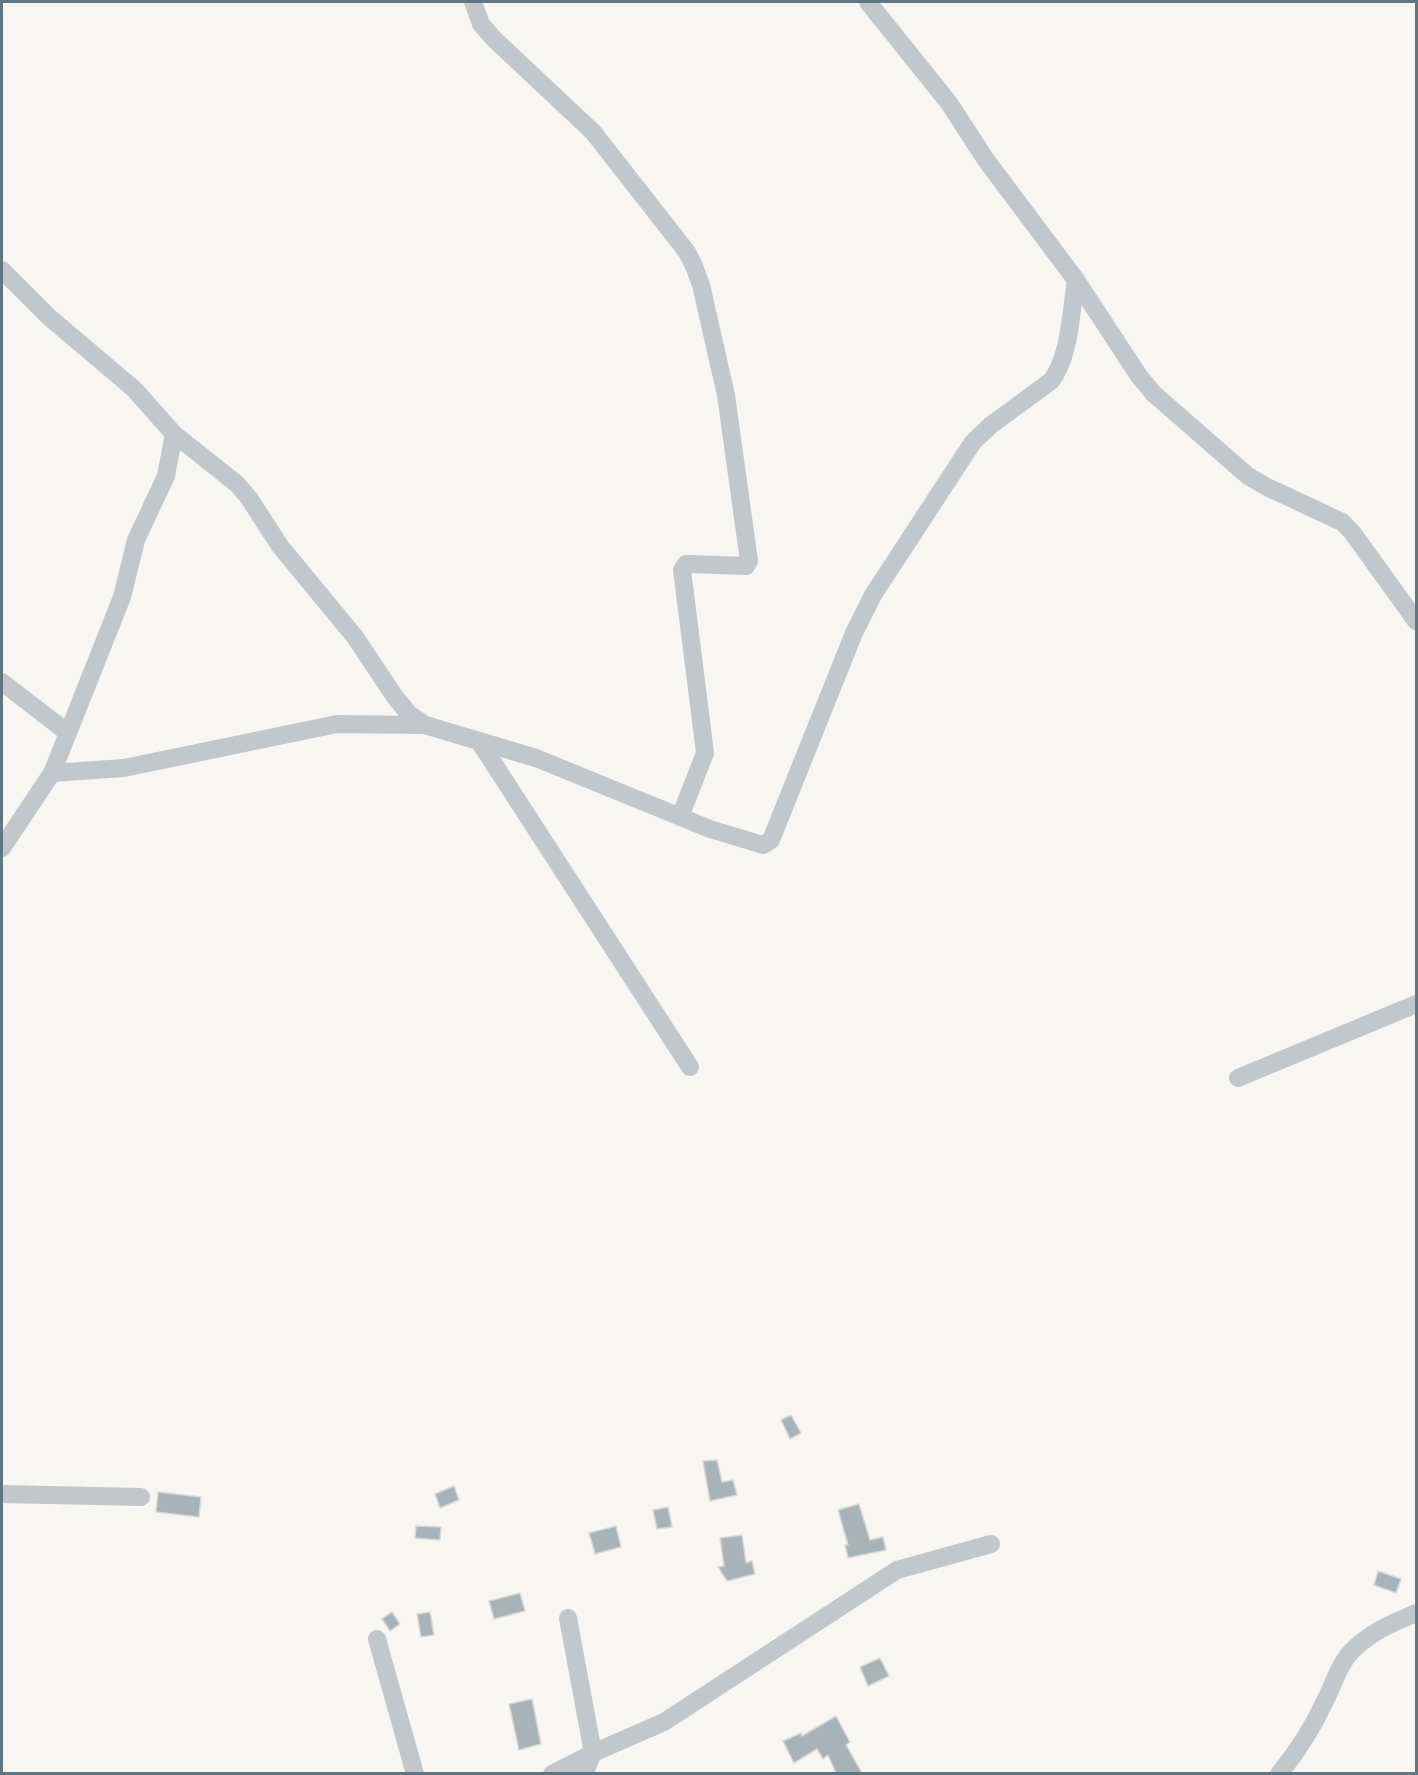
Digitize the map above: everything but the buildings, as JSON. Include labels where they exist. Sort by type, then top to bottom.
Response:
[{"type":"street","points":[[473,2],[481,24],[493,38],[603,143],[687,252],[700,285],[726,395],[749,561],[746,567],[686,564],[682,570],[705,753],[680,817]]},
{"type":"street","points":[[868,2],[949,103],[986,160],[1076,280],[1139,376],[1154,394],[1248,476],[1342,522],[1352,532],[1416,621]]},
{"type":"street","points":[[2,270],[49,317],[134,389],[174,434],[237,484],[249,498],[280,546],[355,636],[395,697],[409,714],[425,725]]},
{"type":"street","points":[[52,773],[124,768],[337,724],[425,725],[554,764],[680,817],[763,845],[771,840],[854,633],[873,595],[973,442],[991,425],[1051,381],[1057,373],[1064,350],[1076,280]]},
{"type":"street","points":[[2,848],[52,773],[122,597],[136,540],[166,476],[174,434]]},
{"type":"street","points":[[2,682],[68,733]]},
{"type":"street","points":[[478,741],[690,1067]]},
{"type":"street","points":[[1238,1078],[1416,1005]]},
{"type":"street","points":[[2,1494],[141,1497]]},
{"type":"street","points":[[552,1773],[664,1722],[897,1570],[991,1544]]},
{"type":"street","points":[[1279,1773],[1300,1746],[1326,1700],[1343,1661],[1354,1648],[1385,1627],[1416,1613]]},
{"type":"street","points":[[568,1618],[593,1753],[584,1773]]},
{"type":"street","points":[[377,1639],[415,1773]]}]
